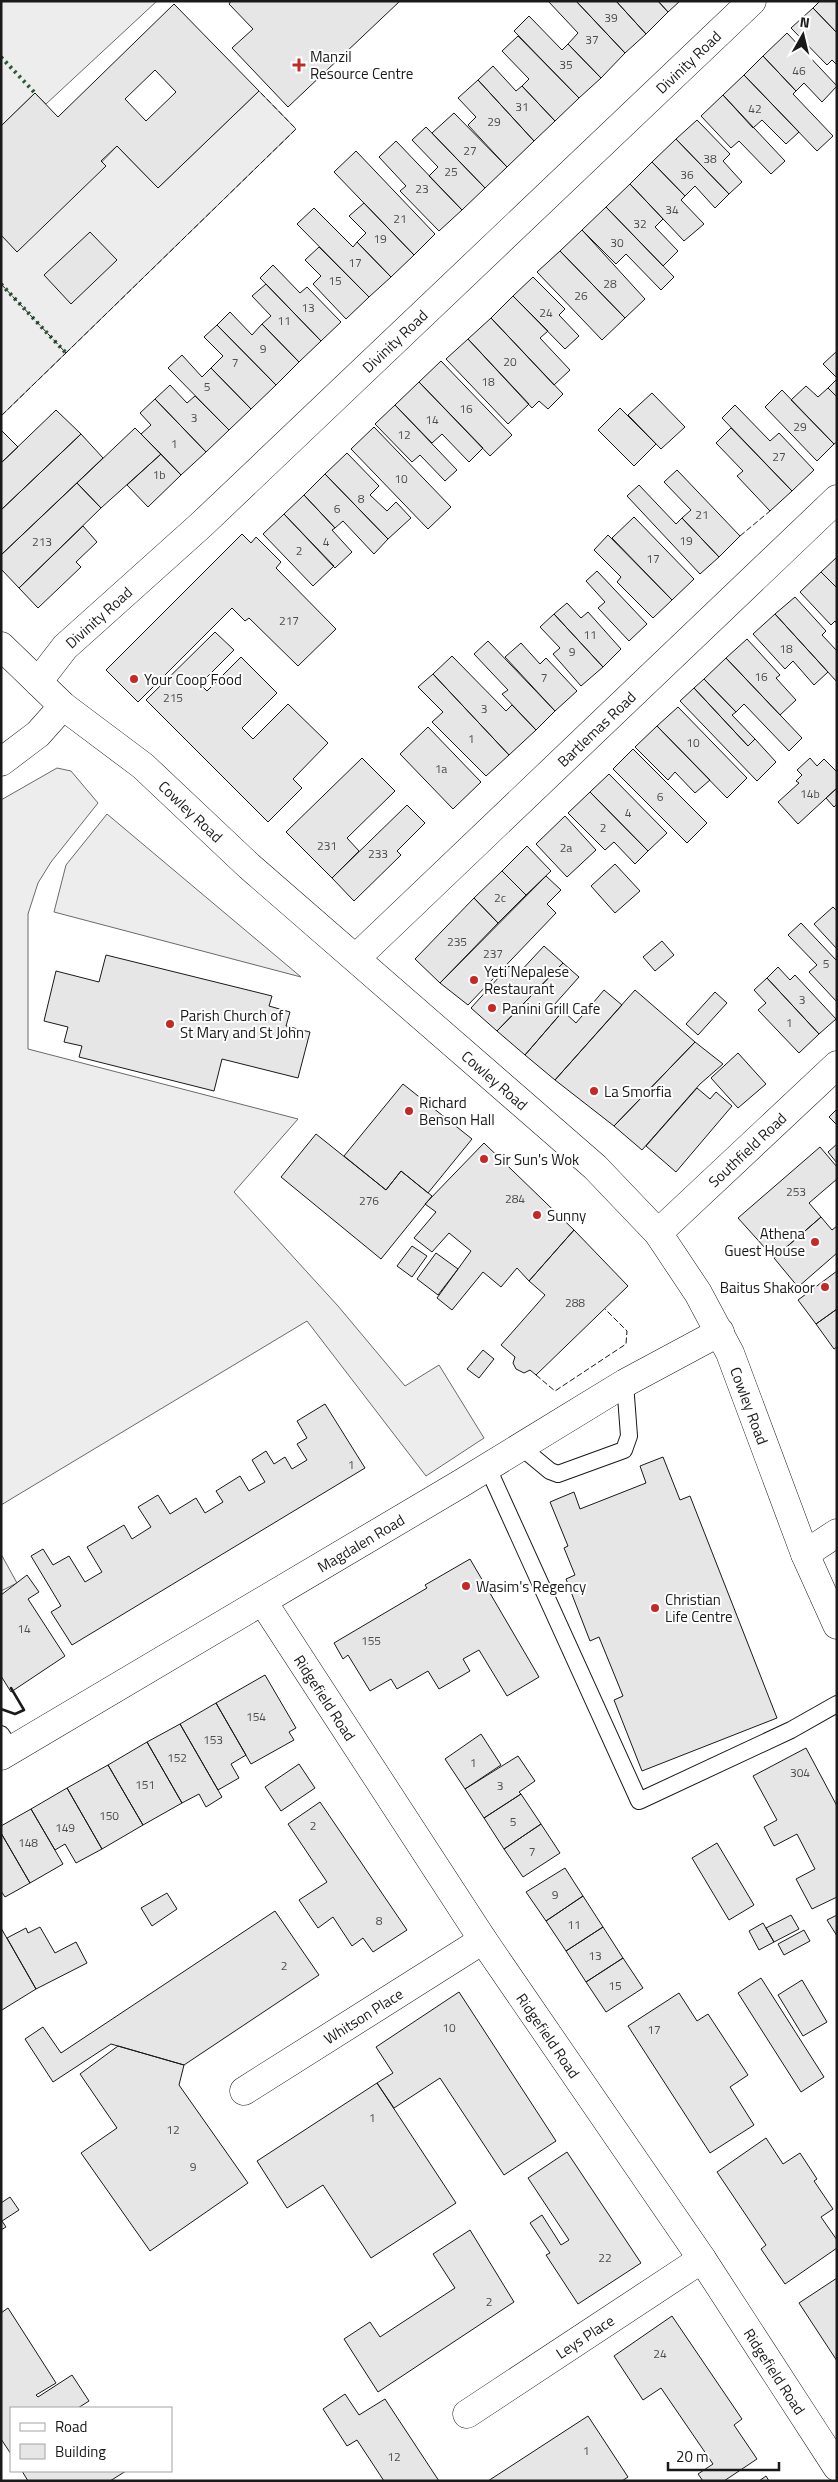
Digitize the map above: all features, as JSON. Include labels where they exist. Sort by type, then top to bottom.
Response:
[{"type":"street","name":"Divinity Road","points":[[38,682],[65,647],[201,525],[752,1]]},
{"type":"street","name":"Bartlemas Road","points":[[356,958],[837,499]]},
{"type":"street","name":"Cowley Road","points":[[1,646],[63,706],[143,766],[249,866],[595,1167],[658,1233],[698,1293],[730,1353],[805,1554],[837,1625]]},
{"type":"street","points":[[1,762],[38,734],[63,706]]},
{"type":"street","name":"Southfield Road","points":[[658,1233],[837,1065]]},
{"type":"street","name":"Magdalen Road","points":[[5,1746],[263,1602],[625,1383],[720,1332]]},
{"type":"street","points":[[805,1554],[837,1533]]},
{"type":"street","name":"Ridgefield Road","points":[[263,1602],[482,1940],[702,2259],[837,2467]]},
{"type":"street","name":"Whitson Place","points":[[244,2090],[482,1940]]},
{"type":"street","name":"Leys Place","points":[[467,2414],[702,2259]]},
{"type":"lane","points":[[521,1447],[550,1471],[558,1474],[624,1450],[629,1436],[625,1383]]},
{"type":"lane","points":[[487,1466],[639,1802],[790,1730],[837,1704]]},
{"type":"shaded area","points":[[1,1],[157,1],[46,104],[35,93],[1,126]]},
{"type":"shaded area","points":[[259,91],[296,129],[1,416],[1,235],[17,251],[117,146],[158,188]]},
{"type":"shaded area","points":[[57,768],[71,771],[98,803],[51,862],[38,883],[28,914],[28,1049],[298,1119],[234,1192],[338,1306],[405,1386],[439,1365],[484,1438],[426,1476],[307,1321],[1,1505],[1,800]]},
{"type":"shaded area","points":[[107,814],[301,977],[54,912],[66,865]]},
{"type":"shaded area","points":[[1,1554],[17,1583],[1,1591]]},
{"type":"building","points":[[231,1],[400,1],[288,107],[232,48],[253,29],[229,4]]},
{"type":"building","points":[[548,1],[576,1],[625,53],[601,78],[568,44],[578,33]]},
{"type":"building","points":[[576,1],[616,1],[646,34],[625,53]]},
{"type":"building","points":[[616,1],[658,1],[668,12],[646,34]]},
{"type":"building","points":[[658,1],[680,1],[668,12]]},
{"type":"building","points":[[820,1],[837,1],[837,33],[813,8]]},
{"type":"building","points":[[174,4],[259,91],[158,188],[117,146],[101,161],[106,166],[17,252],[1,235],[1,126],[35,93],[58,117]],"holes":[[[155,70],[176,92],[146,121],[125,99]]]},
{"type":"building","points":[[813,8],[837,33],[837,65],[832,60],[827,65],[791,28]]},
{"type":"building","points":[[529,16],[562,50],[568,44],[601,78],[579,98],[514,31]]},
{"type":"building","points":[[787,33],[837,86],[822,102],[804,83],[796,91],[763,56]]},
{"type":"building","points":[[518,36],[579,98],[555,121],[522,86],[529,79],[502,51]]},
{"type":"building","points":[[763,56],[796,91],[793,94],[833,136],[817,151],[744,75]]},
{"type":"building","points":[[493,66],[516,91],[522,86],[555,121],[534,141],[478,80]]},
{"type":"building","points":[[744,75],[799,132],[786,144],[762,120],[753,128],[723,95]]},
{"type":"building","points":[[478,80],[534,141],[507,167],[468,125],[476,117],[458,98]]},
{"type":"building","points":[[723,95],[785,161],[771,174],[739,141],[731,148],[701,116]]},
{"type":"building","points":[[454,113],[507,167],[485,188],[432,133]]},
{"type":"building","points":[[697,120],[730,154],[723,161],[742,182],[729,194],[676,139]]},
{"type":"building","points":[[426,127],[485,188],[462,210],[429,176],[438,167],[412,140]]},
{"type":"building","points":[[676,139],[729,194],[715,208],[695,186],[685,196],[652,162]]},
{"type":"building","points":[[396,141],[462,210],[439,231],[400,191],[406,186],[379,157]]},
{"type":"building","points":[[356,151],[435,234],[414,255],[334,172]]},
{"type":"building","points":[[652,162],[685,196],[681,200],[704,224],[684,241],[630,184]]},
{"type":"building","points":[[630,184],[663,219],[655,227],[678,251],[663,266],[606,207]]},
{"type":"building","points":[[364,203],[414,255],[391,277],[357,242],[366,233],[349,216]]},
{"type":"building","points":[[606,207],[674,277],[661,290],[626,254],[616,264],[582,230]]},
{"type":"building","points":[[314,208],[353,247],[357,242],[391,277],[369,297],[297,224]]},
{"type":"building","points":[[582,230],[645,299],[625,318],[560,251]]},
{"type":"building","points":[[90,232],[117,260],[71,304],[44,275]]},
{"type":"building","points":[[319,247],[369,297],[346,319],[313,284],[321,276],[305,260]]},
{"type":"building","points":[[560,251],[625,318],[602,340],[537,272]]},
{"type":"building","points":[[273,265],[300,293],[307,287],[341,322],[321,341],[260,278]]},
{"type":"building","points":[[533,277],[565,309],[559,315],[579,336],[565,349],[513,296]]},
{"type":"building","points":[[266,284],[321,341],[299,362],[262,324],[271,316],[252,296]]},
{"type":"building","points":[[513,296],[548,331],[540,338],[570,370],[554,385],[491,318]]},
{"type":"building","points":[[230,312],[252,335],[262,324],[299,362],[276,385],[217,325]]},
{"type":"building","points":[[491,318],[563,394],[548,409],[539,401],[532,408],[468,339]]},
{"type":"building","points":[[217,325],[276,385],[251,409],[211,368],[223,356],[204,337]]},
{"type":"building","points":[[468,339],[529,404],[508,424],[446,359]]},
{"type":"building","points":[[837,351],[837,378],[823,364]]},
{"type":"building","points":[[182,355],[202,377],[211,368],[251,409],[229,430],[168,368]]},
{"type":"building","points":[[441,361],[512,435],[490,456],[419,382]]},
{"type":"building","points":[[837,379],[837,397],[828,388]]},
{"type":"building","points":[[419,382],[483,448],[469,462],[442,434],[432,443],[395,405]]},
{"type":"building","points":[[170,385],[187,403],[195,396],[229,430],[206,452],[155,399]]},
{"type":"building","points":[[806,386],[818,397],[828,388],[837,397],[837,442],[834,444],[791,400]]},
{"type":"building","points":[[782,390],[834,444],[817,461],[765,407]]},
{"type":"building","points":[[652,393],[685,427],[661,449],[628,415]]},
{"type":"building","points":[[155,399],[206,452],[181,475],[141,434],[151,425],[140,413]]},
{"type":"building","points":[[395,405],[457,470],[445,481],[420,455],[412,462],[375,424]]},
{"type":"building","points":[[735,405],[770,441],[779,433],[814,470],[792,491],[722,418]]},
{"type":"building","points":[[620,408],[656,444],[634,466],[598,430]]},
{"type":"building","points":[[56,410],[81,434],[1,510],[1,463]]},
{"type":"building","points":[[374,427],[451,507],[428,529],[351,449]]},
{"type":"building","points":[[135,428],[161,454],[101,508],[77,483]]},
{"type":"building","points":[[731,428],[792,491],[770,511],[737,476],[743,471],[716,443]]},
{"type":"building","points":[[1,430],[18,447],[1,463]]},
{"type":"building","points":[[81,434],[103,458],[1,555],[1,510]]},
{"type":"building","points":[[347,453],[379,486],[370,495],[387,511],[396,502],[411,518],[388,539],[325,474]]},
{"type":"building","points":[[161,454],[181,475],[148,507],[127,485]]},
{"type":"building","points":[[677,470],[740,536],[719,557],[682,518],[691,510],[664,482]]},
{"type":"building","points":[[325,474],[388,539],[374,554],[343,521],[335,528],[304,495]]},
{"type":"building","points":[[77,483],[101,508],[19,588],[1,569],[1,555]]},
{"type":"building","points":[[639,485],[676,524],[682,518],[719,557],[700,574],[627,496]]},
{"type":"building","points":[[304,495],[335,528],[332,530],[352,552],[335,568],[284,514]]},
{"type":"building","points":[[284,514],[334,566],[313,586],[263,534]]},
{"type":"building","points":[[634,517],[694,579],[672,600],[612,538]]},
{"type":"building","points":[[83,526],[97,542],[76,562],[81,567],[38,608],[19,588]]},
{"type":"building","points":[[242,534],[251,543],[256,537],[281,562],[276,568],[336,629],[298,666],[249,618],[245,621],[232,608],[138,702],[106,670]]},
{"type":"building","points":[[608,535],[672,600],[653,618],[617,582],[621,577],[594,550]]},
{"type":"building","points":[[837,557],[837,588],[821,572]]},
{"type":"building","points":[[597,571],[647,624],[629,641],[598,608],[605,602],[586,581]]},
{"type":"building","points":[[821,572],[837,588],[837,624],[835,621],[831,625],[800,592]]},
{"type":"building","points":[[795,597],[826,631],[822,635],[837,651],[837,682],[775,614]]},
{"type":"building","points":[[567,603],[581,618],[588,612],[621,649],[603,667],[554,614]]},
{"type":"building","points":[[554,614],[603,667],[581,686],[553,654],[560,648],[540,627]]},
{"type":"building","points":[[775,614],[828,672],[814,685],[793,661],[785,669],[753,634]]},
{"type":"building","points":[[215,632],[234,650],[200,684],[207,691],[241,657],[277,693],[242,728],[253,739],[288,704],[328,743],[293,779],[302,788],[268,822],[146,700]]},
{"type":"building","points":[[747,639],[780,675],[776,678],[796,700],[780,715],[726,658]]},
{"type":"building","points":[[488,641],[555,711],[536,730],[502,694],[508,690],[474,654]]},
{"type":"building","points":[[521,643],[540,664],[546,658],[577,691],[555,711],[505,657]]},
{"type":"building","points":[[452,656],[506,711],[512,705],[536,730],[509,755],[433,674]]},
{"type":"building","points":[[726,658],[802,738],[789,751],[744,704],[736,712],[704,679]]},
{"type":"building","points":[[433,674],[509,755],[486,776],[432,722],[443,712],[418,687]]},
{"type":"building","points":[[704,679],[736,712],[732,715],[755,739],[748,746],[694,688]]},
{"type":"building","points":[[694,688],[748,746],[755,739],[776,762],[757,781],[680,701]]},
{"type":"building","points":[[678,707],[747,778],[727,798],[657,726]]},
{"type":"building","points":[[657,726],[710,780],[695,793],[675,772],[668,780],[635,747]]},
{"type":"building","points":[[428,727],[481,782],[453,809],[400,754]]},
{"type":"building","points":[[633,749],[707,823],[687,843],[613,769]]},
{"type":"building","points":[[362,758],[395,791],[347,838],[359,851],[332,878],[286,832]]},
{"type":"building","points":[[810,758],[817,766],[824,759],[837,772],[837,788],[798,824],[778,802],[799,783],[796,781],[802,775],[797,770]]},
{"type":"building","points":[[609,774],[667,833],[648,851],[590,792]]},
{"type":"building","points":[[837,788],[837,804],[834,807],[826,798]]},
{"type":"building","points":[[590,792],[648,851],[635,864],[614,842],[605,850],[568,813]]},
{"type":"building","points":[[407,805],[425,823],[397,851],[401,855],[354,901],[332,878]]},
{"type":"building","points":[[565,816],[596,850],[567,877],[536,844]]},
{"type":"building","points":[[527,846],[551,871],[526,895],[502,871]]},
{"type":"building","points":[[615,864],[640,891],[615,913],[591,886]]},
{"type":"building","points":[[502,871],[526,895],[498,923],[474,898]]},
{"type":"building","points":[[546,876],[561,890],[547,904],[556,913],[468,1005],[440,983]]},
{"type":"building","points":[[474,898],[498,923],[440,983],[415,959]]},
{"type":"building","points":[[833,907],[837,911],[837,949],[814,924]]},
{"type":"building","points":[[801,923],[837,961],[837,1002],[809,972],[817,965],[788,935]]},
{"type":"building","points":[[662,941],[674,955],[655,971],[643,957]]},
{"type":"building","points":[[544,946],[563,963],[497,1031],[471,1008],[509,966],[518,974]]},
{"type":"building","name":"Parish Church of St Mary and St John","points":[[106,955],[272,996],[269,1006],[290,1012],[286,1026],[310,1032],[298,1078],[222,1059],[214,1091],[79,1057],[82,1046],[64,1042],[68,1027],[44,1021],[56,971],[99,982]]},
{"type":"building","points":[[563,963],[579,977],[554,1005],[563,1011],[525,1055],[497,1031]]},
{"type":"building","points":[[778,967],[790,980],[795,975],[836,1019],[819,1034],[767,978]]},
{"type":"building","points":[[767,978],[819,1034],[799,1053],[758,1010],[766,1003],[754,990]]},
{"type":"building","points":[[604,990],[622,1005],[555,1080],[525,1055],[563,1011],[576,1023]]},
{"type":"building","points":[[635,990],[695,1042],[614,1126],[555,1080]]},
{"type":"building","points":[[715,992],[727,1003],[698,1035],[686,1024]]},
{"type":"building","points":[[695,1042],[723,1064],[700,1084],[642,1150],[614,1126]]},
{"type":"building","points":[[738,1053],[766,1084],[738,1108],[711,1078]]},
{"type":"building","name":"Richard Benson Hall","points":[[403,1084],[472,1139],[428,1193],[401,1171],[386,1190],[344,1156]]},
{"type":"building","points":[[697,1088],[710,1099],[716,1092],[732,1106],[676,1172],[646,1146]]},
{"type":"building","points":[[837,1109],[837,1125],[829,1117]]},
{"type":"building","points":[[316,1134],[386,1190],[401,1171],[432,1196],[381,1259],[281,1177]]},
{"type":"building","points":[[484,1143],[574,1230],[529,1281],[517,1268],[501,1287],[483,1272],[452,1310],[437,1298],[471,1251],[449,1233],[432,1252],[414,1238],[436,1212],[425,1204]]},
{"type":"building","points":[[837,1144],[837,1163],[828,1152]]},
{"type":"building","points":[[820,1147],[837,1167],[837,1179],[809,1203],[821,1217],[774,1258],[738,1218]]},
{"type":"building","name":"Athena Guest House","points":[[821,1217],[832,1230],[837,1226],[837,1253],[798,1287],[774,1258]]},
{"type":"building","points":[[574,1230],[628,1286],[536,1375],[530,1370],[524,1373],[516,1369],[513,1363],[515,1357],[501,1345],[545,1295],[529,1281]]},
{"type":"building","points":[[412,1246],[427,1256],[412,1277],[397,1266]]},
{"type":"building","points":[[436,1253],[458,1269],[438,1295],[417,1279]]},
{"type":"building","name":"Baitus Shakoor","points":[[837,1271],[837,1309],[816,1324],[798,1300]]},
{"type":"building","points":[[837,1309],[837,1347],[834,1349],[816,1324]]},
{"type":"building","points":[[483,1350],[494,1359],[479,1378],[467,1369]]},
{"type":"building","points":[[325,1404],[365,1468],[72,1645],[51,1612],[61,1606],[31,1556],[43,1549],[53,1565],[69,1556],[85,1582],[102,1572],[87,1547],[124,1525],[132,1539],[151,1527],[138,1507],[158,1495],[170,1514],[196,1498],[205,1513],[223,1502],[216,1491],[240,1476],[249,1491],[265,1482],[252,1460],[266,1451],[274,1464],[285,1457],[292,1469],[307,1460],[297,1444],[307,1438],[297,1421]]},
{"type":"building","name":"Christian Life Centre","points":[[663,1457],[680,1500],[690,1496],[777,1718],[642,1771],[614,1700],[623,1696],[599,1637],[590,1641],[566,1579],[575,1575],[564,1548],[568,1546],[550,1502],[574,1492],[580,1509],[646,1483],[640,1466]]},
{"type":"building","points":[[470,1559],[539,1677],[507,1696],[479,1650],[463,1659],[470,1671],[439,1689],[428,1671],[397,1689],[391,1679],[370,1691],[348,1655],[343,1659],[334,1643],[427,1588],[425,1585]]},
{"type":"building","points":[[27,1575],[39,1592],[28,1599],[65,1656],[11,1692],[1,1676],[1,1595]]},
{"type":"building","points":[[265,1675],[296,1728],[289,1732],[294,1740],[251,1764],[216,1703]]},
{"type":"building","points":[[216,1703],[246,1755],[231,1764],[239,1778],[218,1790],[180,1724]]},
{"type":"building","points":[[180,1724],[222,1797],[206,1807],[199,1794],[182,1803],[147,1742]]},
{"type":"building","points":[[481,1734],[501,1765],[465,1789],[445,1759]]},
{"type":"building","points":[[147,1742],[182,1803],[143,1825],[108,1765]]},
{"type":"building","points":[[806,1748],[837,1806],[837,1897],[812,1909],[796,1879],[815,1869],[797,1834],[774,1846],[764,1827],[777,1820],[753,1776]]},
{"type":"building","points":[[518,1756],[535,1781],[519,1792],[521,1794],[484,1818],[465,1789]]},
{"type":"building","points":[[299,1764],[315,1788],[281,1811],[265,1787]]},
{"type":"building","points":[[108,1765],[143,1825],[102,1849],[67,1788]]},
{"type":"building","points":[[67,1788],[102,1849],[76,1863],[65,1844],[55,1850],[31,1809]]},
{"type":"building","points":[[521,1794],[541,1824],[504,1849],[484,1818]]},
{"type":"building","points":[[320,1802],[407,1930],[373,1952],[363,1938],[352,1946],[333,1917],[318,1928],[299,1900],[327,1882],[288,1824]]},
{"type":"building","points":[[31,1809],[63,1864],[30,1883],[1,1833],[1,1826]]},
{"type":"building","points":[[541,1824],[560,1853],[523,1877],[504,1849]]},
{"type":"building","points":[[1,1833],[30,1883],[5,1897],[1,1891]]},
{"type":"building","points":[[717,1843],[754,1905],[729,1920],[692,1858]]},
{"type":"building","points":[[565,1868],[583,1896],[546,1921],[526,1892]]},
{"type":"building","points":[[167,1893],[177,1909],[152,1926],[141,1908]]},
{"type":"building","points":[[583,1896],[603,1927],[566,1951],[546,1921]]},
{"type":"building","points":[[275,1911],[319,1975],[184,2065],[111,2044],[53,2082],[25,2039],[43,2027],[61,2053]]},
{"type":"building","points":[[791,1915],[799,1929],[774,1942],[766,1928]]},
{"type":"building","points":[[837,1915],[837,1936],[827,1920]]},
{"type":"building","points":[[763,1923],[774,1942],[759,1950],[749,1931]]},
{"type":"building","points":[[40,1927],[55,1953],[76,1942],[87,1963],[36,1989],[7,1938],[26,1928],[28,1933]]},
{"type":"building","points":[[603,1927],[623,1958],[586,1982],[566,1951]]},
{"type":"building","points":[[1,1928],[36,1989],[2,2010],[1,2009]]},
{"type":"building","points":[[804,1930],[810,1941],[784,1955],[778,1944]]},
{"type":"building","points":[[623,1958],[643,1988],[606,2012],[586,1982]]},
{"type":"building","points":[[761,1978],[824,2077],[801,2092],[738,1993]]},
{"type":"building","points":[[802,1980],[827,2022],[803,2036],[778,1995]]},
{"type":"building","points":[[459,1992],[556,2141],[504,2175],[440,2078],[394,2108],[377,2083],[393,2073],[376,2047]]},
{"type":"building","points":[[679,1993],[697,2021],[708,2014],[748,2075],[730,2087],[754,2125],[710,2153],[628,2026]]},
{"type":"building","points":[[118,2046],[184,2065],[179,2085],[248,2183],[150,2251],[81,2153],[117,2128],[80,2074]]},
{"type":"building","points":[[377,2083],[456,2203],[371,2258],[323,2185],[287,2208],[257,2161]]},
{"type":"building","points":[[766,2138],[783,2164],[800,2153],[817,2179],[814,2181],[833,2209],[821,2217],[837,2240],[837,2248],[785,2284],[761,2249],[766,2245],[717,2172]]},
{"type":"building","points":[[567,2152],[641,2263],[578,2304],[546,2255],[550,2253],[530,2223],[542,2215],[561,2245],[569,2240],[528,2178]]},
{"type":"building","points":[[10,2197],[19,2210],[2,2221],[6,2227],[1,2230],[1,2203]]},
{"type":"building","points":[[470,2230],[514,2302],[378,2392],[344,2339],[370,2322],[380,2337],[455,2288],[433,2254]]},
{"type":"building","points":[[837,2278],[837,2361],[799,2303]]},
{"type":"building","points":[[8,2308],[56,2383],[36,2395],[38,2397],[72,2375],[89,2401],[80,2407],[10,2407],[10,2452],[1,2439],[1,2313]]},
{"type":"building","points":[[672,2316],[742,2419],[734,2425],[757,2459],[724,2481],[703,2481],[698,2474],[713,2464],[661,2388],[643,2400],[614,2356]]},
{"type":"building","points":[[345,2394],[359,2415],[385,2399],[439,2481],[384,2481],[357,2440],[347,2446],[323,2409]]},
{"type":"building","points":[[588,2416],[628,2477],[622,2481],[488,2481]]},
{"type":"building","points":[[23,2472],[124,2472],[110,2481],[28,2481]]},
{"type":"building","points":[[766,2476],[769,2481],[759,2481]]},
{"type":"hedge","points":[[1,57],[35,93]]},
{"type":"hedge","points":[[1,284],[66,353]]},
{"type":"fence","points":[[66,353],[296,129],[259,91]]},
{"type":"fence","points":[[1,284],[66,353],[1,416]]},
{"type":"fence","points":[[740,536],[770,511]]},
{"type":"fence","points":[[536,1375],[555,1391],[626,1344],[627,1331],[605,1309]]},
{"type":"wall","points":[[1,1709],[15,1714],[24,1710],[11,1688]]},
{"type":"place","name":"Manzil Resource Centre","points":[[299,65]]},
{"type":"place","name":"Your Coop Food","points":[[134,679]]},
{"type":"place","name":"Yeti Nepalese Restaurant","points":[[474,980]]},
{"type":"place","name":"Panini Grill Cafe","points":[[492,1008]]},
{"type":"place","name":"Parish Church of St Mary and St John","points":[[170,1024]]},
{"type":"place","name":"La Smorfia","points":[[594,1091]]},
{"type":"place","name":"Richard Benson Hall","points":[[409,1111]]},
{"type":"place","name":"Sir Sun's Wok","points":[[484,1159]]},
{"type":"place","name":"Sunny","points":[[537,1215]]},
{"type":"place","name":"Athena Guest House","points":[[815,1242]]},
{"type":"place","name":"Baitus Shakoor","points":[[825,1287]]},
{"type":"place","name":"Wasim's Regency","points":[[466,1586]]},
{"type":"place","name":"Christian Life Centre","points":[[655,1608]]}]
